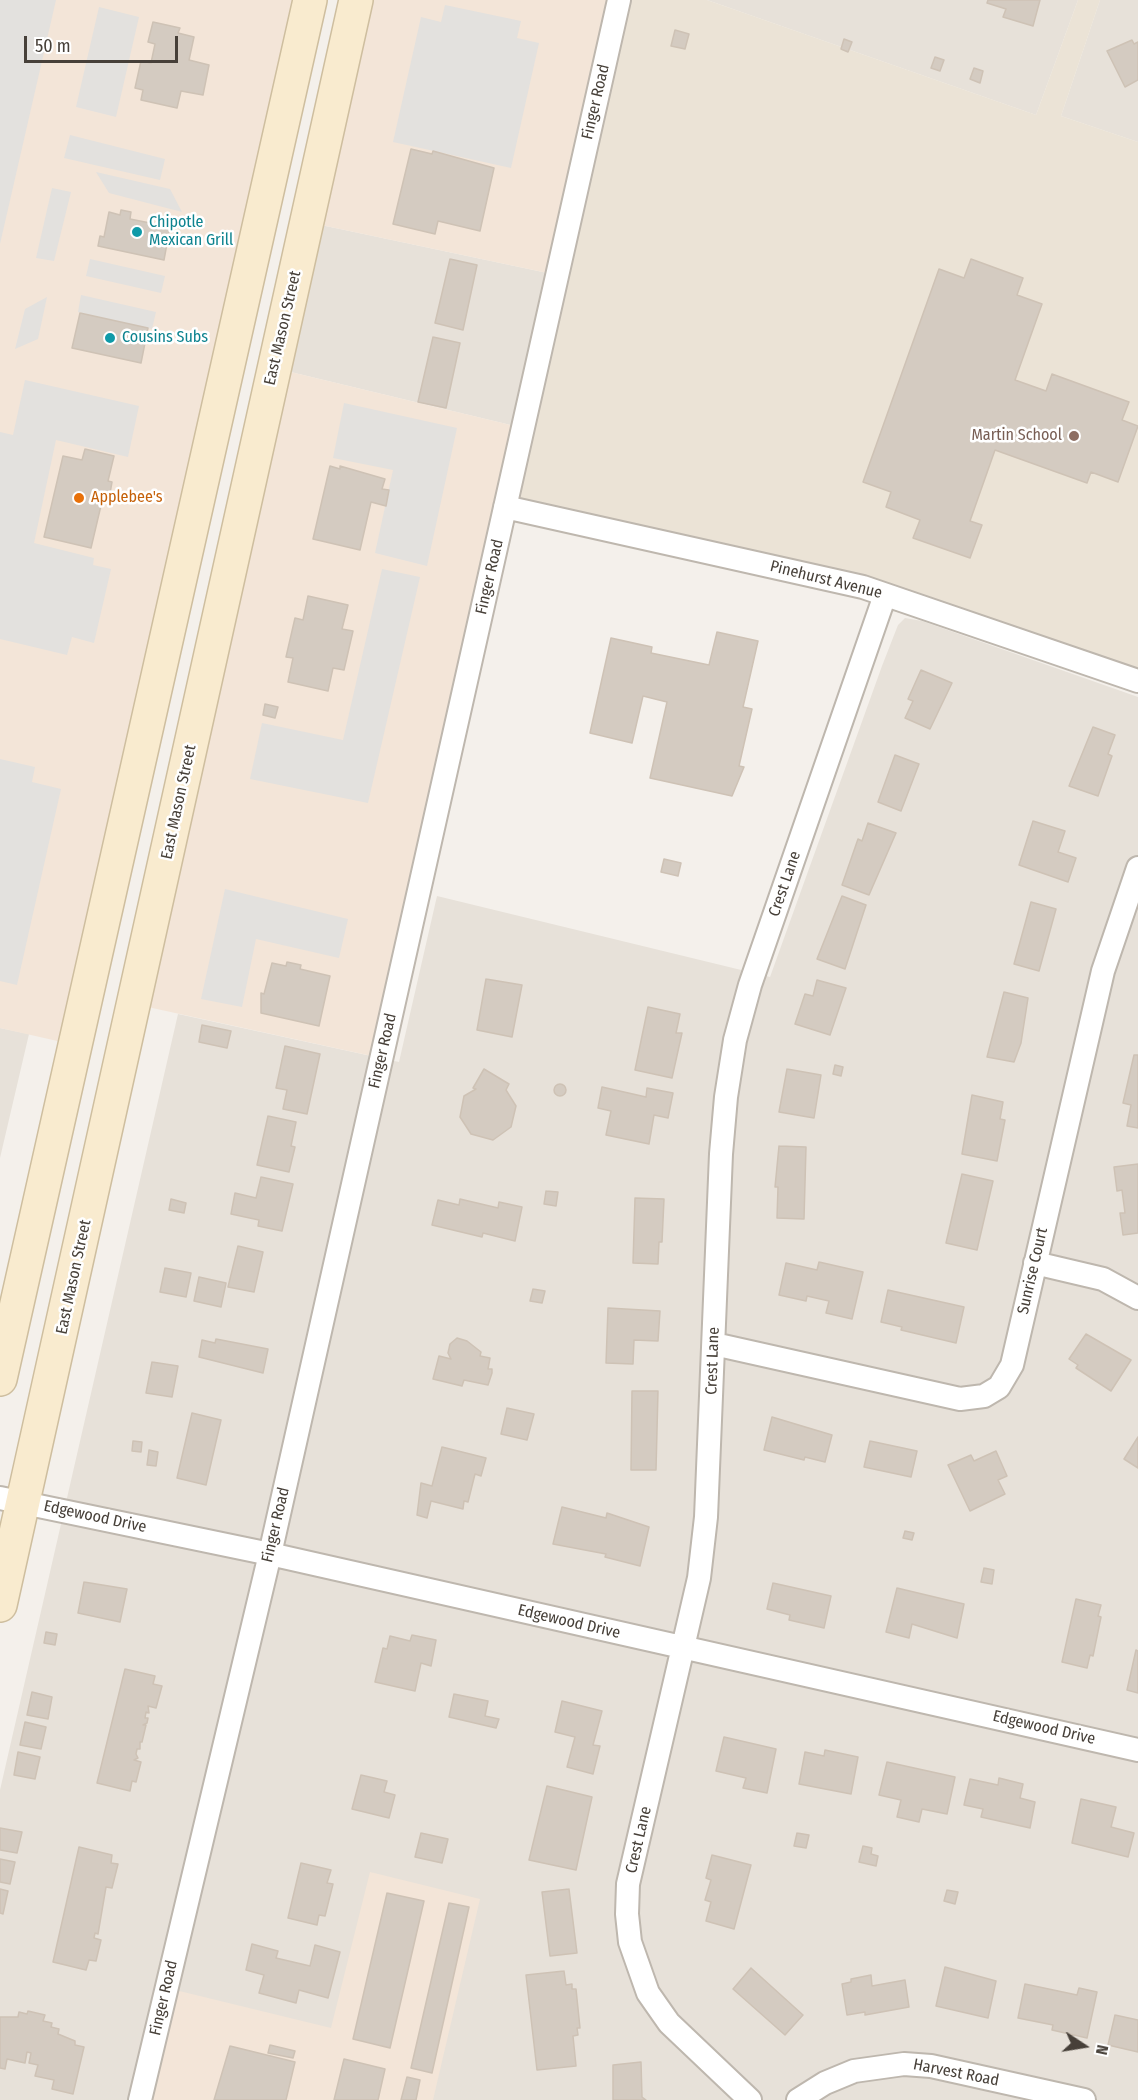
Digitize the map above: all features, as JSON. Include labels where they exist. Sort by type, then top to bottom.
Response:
[{"type":"main road","points":[[0,1379],[310,0]]},
{"type":"main road","name":"East Mason Street","points":[[0,1605],[12,1500],[356,0]]},
{"type":"street","name":"Finger Road","points":[[140,2100],[270,1554],[619,0]]},
{"type":"street","name":"Pinehurst Avenue","points":[[505,507],[863,587],[1138,681]]},
{"type":"street","name":"Crest Lane","points":[[750,2100],[669,2023],[648,1993],[630,1942],[627,1914],[628,1884],[699,1578],[706,1517],[721,1154],[726,1097],[735,1040],[750,985],[885,595]]},
{"type":"street","name":"Sunrise Court","points":[[714,1344],[960,1399],[975,1399],[999,1387],[1012,1365],[1087,1032],[1103,971],[1138,868]]},
{"type":"street","points":[[1035,1263],[1103,1280],[1138,1298]]},
{"type":"street","name":"Edgewood Drive","points":[[12,1500],[270,1554],[1138,1750]]},
{"type":"street","name":"Harvest Road","points":[[798,2100],[825,2083],[854,2071],[904,2064],[931,2066],[1072,2099]]},
{"type":"shaded area","points":[[0,0],[310,0],[75,1045],[0,1028]]},
{"type":"shaded area","points":[[0,0],[56,0],[0,244]]},
{"type":"shaded area","points":[[356,0],[619,0],[557,275],[307,222]]},
{"type":"shaded area","points":[[619,0],[707,0],[1036,115],[1078,0],[1100,0],[1061,116],[1138,142],[1138,681],[863,587],[505,507]]},
{"type":"shaded area","points":[[707,0],[1078,0],[1036,115]]},
{"type":"shaded area","points":[[1100,0],[1138,0],[1138,142],[1061,116]]},
{"type":"shaded area","points":[[445,5],[521,21],[517,38],[539,43],[511,168],[393,142],[421,17],[441,22]]},
{"type":"shaded area","points":[[99,7],[139,17],[116,117],[76,107]]},
{"type":"shaded area","points":[[70,135],[165,159],[160,180],[64,158]]},
{"type":"shaded area","points":[[96,172],[170,189],[182,212],[109,193]]},
{"type":"shaded area","points":[[52,188],[71,192],[54,261],[36,258]]},
{"type":"shaded area","points":[[307,222],[557,275],[523,428],[274,368]]},
{"type":"shaded area","points":[[90,259],[165,276],[161,293],[86,276]]},
{"type":"shaded area","points":[[81,295],[156,312],[152,329],[78,312]]},
{"type":"shaded area","points":[[47,297],[38,339],[15,349],[25,309]]},
{"type":"shaded area","points":[[274,368],[523,428],[381,1058],[134,1004]]},
{"type":"shaded area","points":[[25,380],[139,406],[128,457],[56,440],[34,543],[94,558],[93,565],[111,569],[94,643],[72,637],[67,655],[0,639],[0,432],[13,435]]},
{"type":"shaded area","points":[[344,403],[457,428],[427,566],[375,553],[393,470],[333,458]]},
{"type":"shaded area","points":[[382,569],[420,577],[368,803],[250,779],[262,723],[343,740]]},
{"type":"shaded area","points":[[905,618],[922,621],[1138,697],[1138,2100],[0,2100],[0,1790],[178,1014],[399,1062],[437,896],[770,977],[882,666],[898,625]]},
{"type":"shaded area","points":[[0,759],[35,767],[32,782],[61,789],[17,985],[0,981]]},
{"type":"shaded area","points":[[225,889],[348,919],[339,958],[256,939],[242,1007],[201,999]]},
{"type":"shaded area","points":[[0,1028],[29,1034],[0,1158]]},
{"type":"shaded area","points":[[370,1872],[480,1899],[433,2100],[140,2100],[167,1988],[331,2028]]},
{"type":"building","points":[[988,0],[1040,0],[1033,26],[1003,17],[1006,9],[987,3]]},
{"type":"building","points":[[153,22],[180,28],[178,33],[194,37],[189,60],[209,65],[203,95],[181,91],[177,108],[141,100],[143,90],[135,88],[141,61],[151,63],[155,44],[148,42]]},
{"type":"building","points":[[675,30],[689,34],[685,49],[671,46]]},
{"type":"building","points":[[844,39],[852,42],[848,52],[841,49]]},
{"type":"building","points":[[1132,40],[1134,44],[1138,42],[1138,80],[1125,87],[1107,51]]},
{"type":"building","points":[[935,57],[944,60],[940,71],[931,68]]},
{"type":"building","points":[[974,68],[983,71],[980,83],[970,79]]},
{"type":"building","points":[[411,149],[432,154],[433,151],[494,168],[480,231],[438,221],[435,234],[393,224]]},
{"type":"building","name":"Chipotle Mexican Grill","points":[[121,210],[131,212],[130,219],[170,227],[164,260],[98,246],[100,236],[104,237],[109,212],[120,215]]},
{"type":"building","points":[[450,259],[477,265],[463,330],[435,323]]},
{"type":"building","points":[[971,259],[1023,278],[1017,295],[1042,304],[1015,380],[1046,391],[1052,374],[1129,402],[1122,420],[1138,426],[1118,482],[1091,472],[1087,483],[995,450],[970,521],[982,525],[970,558],[913,538],[920,520],[886,507],[891,492],[863,482],[939,269],[964,278]]},
{"type":"building","name":"Cousins Subs","points":[[80,313],[148,328],[141,363],[72,348]]},
{"type":"building","points":[[433,337],[460,343],[446,408],[418,402]]},
{"type":"building","points":[[85,449],[114,456],[108,481],[112,482],[109,499],[103,497],[91,548],[44,537],[63,456],[82,460]]},
{"type":"building","points":[[330,466],[340,469],[340,466],[385,479],[382,489],[389,490],[386,506],[371,502],[360,550],[313,539]]},
{"type":"building","points":[[308,596],[348,605],[342,629],[353,631],[344,670],[333,668],[328,691],[288,682],[293,658],[286,657],[295,618],[303,620]]},
{"type":"building","points":[[717,632],[758,641],[743,707],[752,709],[739,766],[744,767],[732,796],[650,778],[667,702],[643,696],[632,743],[590,733],[611,638],[652,647],[651,653],[709,665]]},
{"type":"building","points":[[921,670],[952,683],[930,729],[905,718],[913,701],[908,699]]},
{"type":"building","points":[[265,704],[278,707],[275,718],[263,715]]},
{"type":"building","points":[[1093,727],[1115,735],[1108,754],[1112,756],[1098,796],[1069,786]]},
{"type":"building","points":[[895,755],[919,764],[901,811],[878,802]]},
{"type":"building","points":[[1033,821],[1065,831],[1058,852],[1076,858],[1068,882],[1019,865]]},
{"type":"building","points":[[868,823],[896,833],[869,895],[842,885],[858,839],[862,841]]},
{"type":"building","points":[[664,859],[681,863],[678,876],[661,872]]},
{"type":"building","points":[[842,896],[866,905],[845,969],[817,959]]},
{"type":"building","points":[[1031,902],[1056,909],[1039,971],[1014,964]]},
{"type":"building","points":[[287,962],[301,965],[300,969],[330,976],[319,1026],[261,1013],[261,993],[264,994],[272,963],[286,966]]},
{"type":"building","points":[[486,979],[522,985],[512,1037],[477,1030]]},
{"type":"building","points":[[817,980],[846,988],[830,1035],[795,1024],[805,994],[813,996]]},
{"type":"building","points":[[1004,992],[1028,998],[1021,1043],[1014,1062],[987,1057]]},
{"type":"building","points":[[648,1007],[680,1014],[676,1033],[682,1033],[672,1078],[635,1070]]},
{"type":"building","points":[[202,1025],[231,1031],[227,1048],[199,1042]]},
{"type":"building","points":[[285,1046],[320,1054],[307,1114],[283,1109],[287,1090],[276,1088]]},
{"type":"building","points":[[1134,1055],[1138,1055],[1138,1128],[1127,1126],[1131,1105],[1123,1103]]},
{"type":"building","points":[[835,1065],[843,1067],[841,1076],[833,1074]]},
{"type":"building","points":[[484,1069],[509,1084],[506,1090],[516,1106],[511,1127],[493,1140],[471,1134],[460,1117],[464,1096],[476,1089],[473,1088]]},
{"type":"building","points":[[787,1069],[821,1075],[814,1118],[779,1112]]},
{"type":"building","points":[[560,1084],[566,1090],[560,1096],[554,1090]]},
{"type":"building","points":[[602,1087],[646,1097],[647,1088],[673,1093],[668,1118],[654,1115],[649,1144],[606,1135],[611,1111],[598,1108]]},
{"type":"building","points":[[972,1095],[1003,1102],[1000,1119],[1005,1120],[997,1161],[962,1154]]},
{"type":"building","points":[[268,1116],[296,1122],[291,1146],[295,1147],[289,1172],[257,1165]]},
{"type":"building","points":[[779,1146],[806,1147],[804,1219],[777,1218],[778,1187],[775,1187]]},
{"type":"building","points":[[1138,1164],[1138,1233],[1123,1235],[1120,1213],[1125,1213],[1122,1190],[1117,1191],[1114,1167]]},
{"type":"building","points":[[962,1174],[993,1181],[977,1250],[946,1243]]},
{"type":"building","points":[[261,1177],[293,1184],[282,1231],[258,1226],[259,1220],[231,1214],[235,1193],[256,1198]]},
{"type":"building","points":[[546,1191],[558,1192],[556,1206],[544,1204]]},
{"type":"building","points":[[635,1198],[664,1199],[662,1242],[659,1242],[658,1264],[633,1263]]},
{"type":"building","points":[[171,1199],[186,1203],[184,1213],[169,1210]]},
{"type":"building","points":[[460,1199],[498,1208],[499,1202],[522,1207],[515,1241],[483,1233],[482,1237],[432,1225],[438,1200],[459,1205]]},
{"type":"building","points":[[238,1246],[263,1252],[254,1292],[228,1287]]},
{"type":"building","points":[[819,1262],[863,1272],[852,1319],[826,1313],[829,1301],[807,1296],[806,1301],[779,1295],[786,1263],[817,1270]]},
{"type":"building","points":[[165,1268],[191,1273],[186,1297],[160,1292]]},
{"type":"building","points":[[199,1277],[226,1283],[221,1307],[194,1301]]},
{"type":"building","points":[[533,1289],[545,1291],[542,1303],[530,1301]]},
{"type":"building","points":[[888,1290],[964,1307],[956,1343],[901,1330],[902,1327],[881,1322]]},
{"type":"building","points":[[608,1308],[660,1311],[658,1341],[634,1340],[633,1364],[606,1363]]},
{"type":"building","points":[[1086,1334],[1131,1360],[1111,1391],[1076,1368],[1078,1365],[1069,1359]]},
{"type":"building","points":[[457,1338],[467,1341],[481,1352],[480,1356],[490,1358],[488,1369],[492,1369],[492,1373],[488,1385],[464,1380],[462,1386],[433,1379],[439,1356],[451,1359],[448,1353],[450,1344]]},
{"type":"building","points":[[216,1339],[268,1349],[263,1373],[199,1357],[202,1340],[215,1343]]},
{"type":"building","points":[[152,1362],[178,1366],[172,1397],[146,1393]]},
{"type":"building","points":[[632,1391],[658,1391],[656,1470],[631,1470]]},
{"type":"building","points":[[507,1408],[534,1414],[527,1440],[501,1434]]},
{"type":"building","points":[[192,1413],[221,1420],[206,1485],[177,1478]]},
{"type":"building","points":[[772,1417],[832,1435],[825,1462],[805,1457],[804,1460],[764,1450]]},
{"type":"building","points":[[1138,1437],[1138,1468],[1124,1459]]},
{"type":"building","points":[[133,1441],[142,1442],[141,1452],[132,1451]]},
{"type":"building","points":[[870,1441],[917,1451],[911,1477],[864,1467]]},
{"type":"building","points":[[442,1447],[486,1458],[481,1476],[475,1474],[468,1502],[464,1501],[463,1509],[431,1501],[427,1518],[417,1515],[421,1483],[432,1486]]},
{"type":"building","points":[[149,1450],[158,1452],[156,1466],[147,1465]]},
{"type":"building","points":[[996,1451],[1007,1476],[998,1480],[1005,1494],[970,1511],[948,1465],[971,1455],[974,1461]]},
{"type":"building","points":[[562,1507],[606,1518],[607,1513],[649,1527],[640,1566],[605,1557],[606,1554],[553,1544]]},
{"type":"building","points":[[905,1531],[914,1533],[912,1540],[903,1538]]},
{"type":"building","points":[[984,1568],[994,1570],[992,1584],[981,1582]]},
{"type":"building","points":[[84,1582],[127,1589],[120,1622],[78,1613]]},
{"type":"building","points":[[773,1583],[831,1596],[824,1628],[789,1620],[790,1615],[767,1609]]},
{"type":"building","points":[[897,1588],[964,1604],[957,1638],[912,1624],[909,1638],[886,1632]]},
{"type":"building","points":[[1076,1599],[1101,1605],[1098,1616],[1101,1617],[1093,1656],[1090,1655],[1087,1668],[1062,1662]]},
{"type":"building","points":[[46,1632],[57,1634],[55,1645],[44,1643]]},
{"type":"building","points":[[412,1635],[436,1640],[431,1666],[421,1663],[415,1691],[375,1682],[383,1648],[387,1649],[390,1636],[410,1641]]},
{"type":"building","points":[[1136,1650],[1138,1651],[1138,1693],[1127,1690]]},
{"type":"building","points":[[125,1669],[155,1676],[153,1684],[162,1686],[156,1708],[148,1706],[149,1713],[146,1712],[147,1723],[143,1725],[146,1725],[140,1749],[137,1749],[138,1758],[134,1760],[141,1762],[136,1782],[132,1781],[130,1791],[97,1783]]},
{"type":"building","points":[[32,1692],[52,1697],[48,1719],[27,1715]]},
{"type":"building","points":[[454,1694],[488,1701],[485,1716],[499,1719],[496,1728],[449,1717]]},
{"type":"building","points":[[562,1701],[602,1711],[593,1745],[600,1746],[593,1774],[567,1767],[575,1737],[555,1732]]},
{"type":"building","points":[[25,1722],[46,1727],[41,1749],[20,1745]]},
{"type":"building","points":[[724,1737],[776,1749],[767,1793],[743,1788],[746,1778],[716,1771]]},
{"type":"building","points":[[825,1750],[858,1757],[851,1794],[799,1784],[805,1752],[824,1756]]},
{"type":"building","points":[[18,1752],[40,1757],[35,1779],[14,1775]]},
{"type":"building","points":[[887,1762],[955,1777],[947,1814],[922,1809],[919,1822],[897,1817],[901,1800],[879,1795]]},
{"type":"building","points":[[361,1775],[387,1781],[384,1792],[395,1795],[389,1818],[352,1809]]},
{"type":"building","points":[[999,1778],[1023,1784],[1020,1798],[1035,1802],[1030,1828],[981,1817],[983,1809],[964,1805],[970,1779],[998,1785]]},
{"type":"building","points":[[547,1786],[592,1797],[576,1870],[529,1860]]},
{"type":"building","points":[[1081,1799],[1116,1807],[1111,1827],[1134,1833],[1128,1857],[1072,1843]]},
{"type":"building","points":[[0,1828],[22,1832],[17,1853],[0,1850]]},
{"type":"building","points":[[421,1833],[448,1839],[442,1863],[415,1857]]},
{"type":"building","points":[[797,1833],[809,1835],[806,1848],[794,1846]]},
{"type":"building","points":[[863,1846],[872,1848],[871,1854],[878,1856],[876,1866],[859,1862]]},
{"type":"building","points":[[79,1847],[112,1855],[111,1863],[118,1864],[112,1888],[106,1887],[98,1934],[95,1933],[94,1938],[101,1940],[96,1961],[89,1960],[86,1970],[53,1962]]},
{"type":"building","points":[[712,1855],[751,1865],[734,1929],[706,1921],[711,1902],[705,1900],[711,1880],[706,1878]]},
{"type":"building","points":[[0,1859],[15,1862],[10,1884],[0,1882]]},
{"type":"building","points":[[301,1863],[331,1870],[327,1883],[333,1884],[325,1916],[319,1915],[317,1925],[288,1918]]},
{"type":"building","points":[[0,1889],[8,1891],[3,1914],[0,1913]]},
{"type":"building","points":[[569,1889],[577,1953],[550,1956],[542,1892]]},
{"type":"building","points":[[947,1890],[958,1892],[955,1904],[944,1901]]},
{"type":"building","points":[[387,1893],[424,1901],[390,2048],[353,2039]]},
{"type":"building","points":[[449,1903],[469,1907],[432,2073],[411,2068]]},
{"type":"building","points":[[252,1944],[278,1951],[276,1958],[310,1966],[315,1945],[340,1952],[328,1998],[299,1990],[296,2003],[259,1993],[264,1975],[246,1970]]},
{"type":"building","points":[[945,1967],[996,1981],[988,2018],[936,2006]]},
{"type":"building","points":[[751,1968],[803,2015],[785,2035],[733,1989]]},
{"type":"building","points":[[564,1971],[566,1985],[572,1984],[572,1989],[576,1989],[580,2028],[577,2028],[578,2035],[573,2036],[576,2066],[537,2070],[526,1975]]},
{"type":"building","points":[[871,1975],[872,1986],[905,1980],[909,2007],[865,2015],[865,2012],[847,2015],[842,1984],[851,1982],[851,1979]]},
{"type":"building","points":[[1025,1984],[1077,1995],[1079,1988],[1097,1992],[1087,2038],[1052,2030],[1053,2025],[1018,2018]]},
{"type":"building","points":[[28,2011],[45,2015],[43,2021],[52,2023],[51,2027],[59,2029],[58,2034],[75,2041],[75,2045],[84,2047],[73,2094],[52,2089],[54,2080],[35,2076],[38,2065],[29,2063],[31,2053],[27,2052],[25,2063],[7,2059],[5,2069],[0,2068],[0,2017],[18,2017],[19,2012],[27,2014]]},
{"type":"building","points":[[1115,2015],[1138,2020],[1138,2052],[1108,2045]]},
{"type":"building","points":[[270,2045],[295,2051],[293,2058],[268,2053]]},
{"type":"building","points":[[230,2046],[295,2062],[286,2100],[214,2100]]},
{"type":"building","points":[[344,2059],[385,2069],[378,2100],[334,2100]]},
{"type":"building","points":[[641,2062],[642,2097],[646,2100],[613,2100],[613,2065]]},
{"type":"building","points":[[407,2077],[420,2080],[416,2100],[401,2100]]},
{"type":"place","name":"Chipotle Mexican Grill","points":[[137,232]]},
{"type":"place","name":"Cousins Subs","points":[[110,338]]},
{"type":"place","name":"Martin School","points":[[1074,436]]},
{"type":"place","name":"Applebee's","points":[[79,498]]}]
